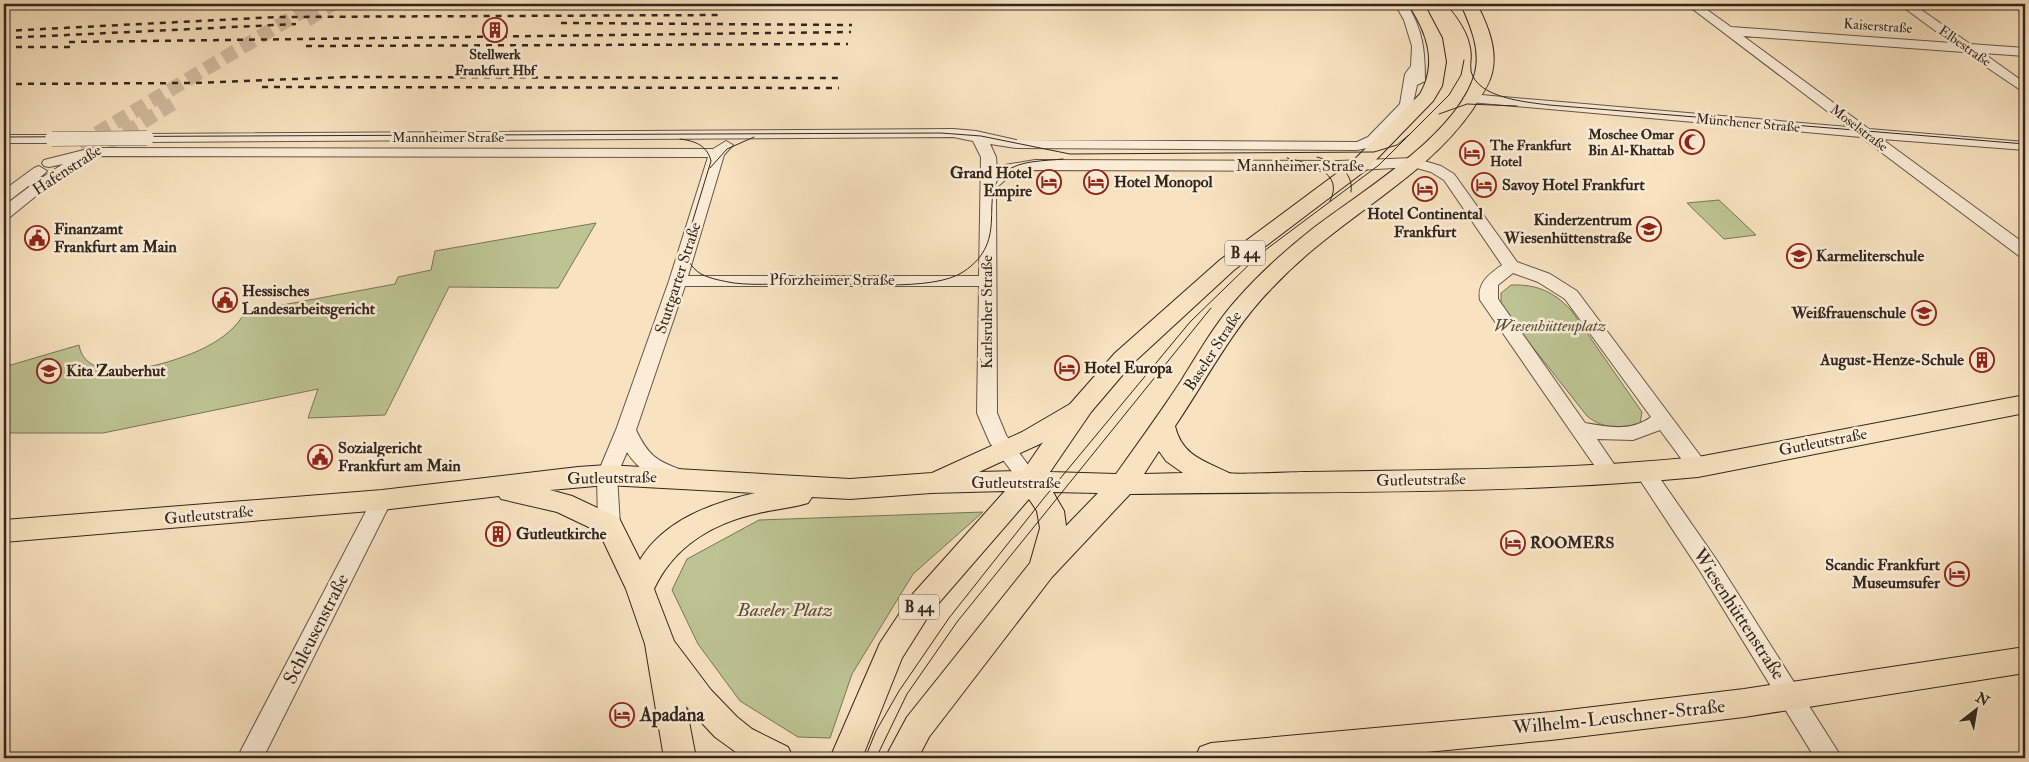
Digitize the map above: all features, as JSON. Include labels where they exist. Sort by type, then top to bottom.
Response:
[{"type":"main road","name":"B 44","points":[[846,758],[890,652],[921,604],[1030,481],[1082,406],[1123,360],[1171,314],[1227,266],[1322,196],[1365,161],[1427,97],[1435,86],[1439,63],[1434,40],[1416,4]]},
{"type":"main road","name":"B 44","points":[[1414,162],[1450,129],[1480,84],[1484,71],[1484,49],[1479,24],[1469,4]]},
{"type":"main road","name":"Baseler Straße","points":[[1042,569],[1122,484],[1163,426],[1228,325],[1266,281],[1318,235],[1414,162]]},
{"type":"main road","name":"Gutleutstraße","points":[[4,532],[382,500],[607,475],[850,489],[932,482],[1030,481],[1122,484],[1442,480],[1646,472],[1698,467],[2025,404]]},
{"type":"main road","points":[[932,482],[1031,438],[1082,406]]},
{"type":"main road","points":[[1163,426],[1164,440],[1178,458],[1189,466],[1229,482]]},
{"type":"main road","name":"B 44","points":[[901,758],[918,727],[1042,569],[1054,534],[1054,523],[1050,508],[1030,481]]},
{"type":"main road","points":[[488,488],[563,503],[608,525]]},
{"type":"main road","points":[[640,589],[656,559],[686,530],[711,517],[739,506],[772,499],[850,489]]},
{"type":"main road","name":"Stuttgarter Straße","points":[[608,525],[640,589],[660,644],[680,758]]},
{"type":"main road","name":"Stuttgarter Straße","points":[[660,644],[693,693],[721,724],[747,744],[777,758]]},
{"type":"main road","name":"Wilhelm-Leuschner-Straße","points":[[1211,758],[1551,726],[1792,697],[2025,660]]},
{"type":"street","points":[[1401,4],[1415,32],[1418,52],[1416,68],[1418,81],[1427,97]]},
{"type":"street","name":"Moselstraße","points":[[1692,4],[2025,252]]},
{"type":"street","name":"Elbestraße","points":[[1905,4],[2025,89]]},
{"type":"street","name":"Kaiserstraße","points":[[1729,31],[2025,52]]},
{"type":"street","points":[[1303,146],[1357,146],[1367,144],[1373,140],[1407,105],[1412,74],[1416,68]]},
{"type":"street","name":"Münchener Straße","points":[[1470,98],[2025,146]]},
{"type":"street","name":"Mannheimer Straße","points":[[11,139],[736,139],[893,135],[922,140],[980,140],[1016,144],[1303,146]]},
{"type":"street","points":[[4,151],[11,139]]},
{"type":"street","points":[[717,153],[736,139]]},
{"type":"street","name":"Mannheimer Straße","points":[[641,151],[736,139]]},
{"type":"street","name":"Mannheimer Straße","points":[[980,140],[1058,161],[1126,167]]},
{"type":"street","name":"Karlsruher Straße","points":[[980,140],[990,159],[988,187],[987,413],[997,438],[1030,481]]},
{"type":"street","name":"Mannheimer Straße","points":[[111,144],[135,152]]},
{"type":"street","name":"Hafenstraße","points":[[4,214],[85,148],[111,144]]},
{"type":"street","points":[[1057,144],[1049,148],[1047,154],[1058,161]]},
{"type":"street","name":"Mannheimer Straße","points":[[49,163],[85,148],[135,152],[641,151],[717,153]]},
{"type":"street","name":"Mannheimer Straße","points":[[42,184],[93,162],[135,152]]},
{"type":"street","name":"Stuttgarter Straße","points":[[608,525],[607,475],[626,430],[678,281],[717,153]]},
{"type":"street","name":"Mannheimer Straße","points":[[988,187],[1010,168],[1035,166],[1298,166],[1365,161],[1414,162]]},
{"type":"street","points":[[1414,162],[1436,169],[1449,176],[1511,266],[1550,281],[1571,295],[1698,467]]},
{"type":"street","name":"Hafenstraße","points":[[4,197],[49,163]]},
{"type":"street","points":[[1298,166],[1319,176],[1325,185],[1322,196]]},
{"type":"street","points":[[1511,266],[1493,279],[1486,293],[1489,300],[1610,473]]},
{"type":"street","name":"Pforzheimer Straße","points":[[678,281],[987,281]]},
{"type":"street","points":[[1580,429],[1623,435],[1638,434],[1652,428],[1662,419]]},
{"type":"street","points":[[626,430],[636,453],[651,468],[689,479]]},
{"type":"street","name":"Wiesenhüttenstraße","points":[[1646,472],[1792,697],[1829,758]]},
{"type":"street","name":"Schleusenstraße","points":[[250,758],[382,500]]},
{"type":"green space","points":[[1719,200],[1756,235],[1724,239],[1687,203]]},
{"type":"green space","points":[[596,223],[558,288],[449,287],[385,415],[308,418],[318,389],[103,433],[4,433],[4,367],[79,345],[86,359],[99,367],[117,370],[137,369],[158,364],[196,352],[214,343],[234,327],[245,312],[395,284],[398,277],[431,270],[435,251]]},
{"type":"green space","name":"Wiesenhüttenplatz","points":[[1511,285],[1529,286],[1544,290],[1558,298],[1571,310],[1642,412],[1640,424],[1612,427],[1593,421],[1587,416],[1501,307],[1501,293]]},
{"type":"green space","name":"Baseler Platz","points":[[983,512],[913,574],[852,674],[830,738],[798,737],[740,701],[698,644],[672,590],[687,559],[759,520]]},
{"type":"tunnel","points":[[79,144],[315,4]]},
{"type":"tunnel","points":[[307,20],[333,4]]},
{"type":"tunnel","points":[[107,144],[177,101]]},
{"type":"tram line","points":[[1446,4],[1459,20],[1468,38],[1471,54],[1471,71],[1475,80],[1492,93],[1516,100],[1549,105],[2025,144]]},
{"type":"tram line","points":[[1410,134],[1449,95],[1461,75],[1464,60]]},
{"type":"tram line","points":[[1439,114],[1467,104],[1517,106]]},
{"type":"tram line","points":[[4,137],[941,133],[981,136],[1070,154],[1374,152],[1397,145],[1410,134]]},
{"type":"tram line","points":[[1351,186],[1379,165],[1410,134]]},
{"type":"tram line","points":[[710,168],[727,149],[754,137]]},
{"type":"tram line","points":[[680,139],[700,145],[707,151],[711,161],[685,246],[686,254],[691,265],[701,274],[717,280],[743,284],[889,285],[932,282],[949,278],[963,272],[978,260],[986,246],[990,233],[993,193],[997,182],[1005,172],[1025,163],[1063,159]]},
{"type":"tram line","points":[[1317,157],[1342,168],[1349,178],[1351,186]]},
{"type":"tram line","points":[[1287,158],[1314,166],[1329,176],[1333,183],[1330,201]]},
{"type":"tram line","points":[[865,758],[876,731],[899,691],[949,618],[1044,498],[1190,322],[1260,254],[1351,186]]},
{"type":"tram line","points":[[1351,186],[1351,192]]},
{"type":"tram line","points":[[876,758],[907,694],[957,622],[1211,308]]},
{"type":"railway","points":[[4,6],[443,4],[546,8],[856,8]]},
{"type":"railway","points":[[4,31],[277,17],[723,15]]},
{"type":"railway","points":[[561,23],[852,25]]},
{"type":"railway","points":[[4,38],[296,24]]},
{"type":"railway","points":[[69,42],[851,32]]},
{"type":"railway","points":[[306,46],[848,44]]},
{"type":"railway","points":[[4,47],[76,47]]},
{"type":"railway","points":[[4,84],[193,83],[346,77],[841,78]]},
{"type":"railway","points":[[262,87],[839,88]]},
{"type":"place","name":"Stellwerk Frankfurt Hbf","points":[[495,30]]},
{"type":"place","name":"Moschee Omar Bin Al-Khattab","points":[[1692,142]]},
{"type":"place","name":"The Frankfurt Hotel","points":[[1472,153]]},
{"type":"place","name":"Grand Hotel Empire","points":[[1049,182]]},
{"type":"place","name":"Hotel Monopol","points":[[1096,182]]},
{"type":"place","name":"Savoy Hotel Frankfurt","points":[[1484,185]]},
{"type":"place","name":"Hotel Continental Frankfurt","points":[[1425,189]]},
{"type":"place","name":"Kinderzentrum Wiesenhüttenstraße","points":[[1649,229]]},
{"type":"place","name":"Finanzamt Frankfurt am Main","points":[[37,238]]},
{"type":"place","name":"Karmeliterschule","points":[[1799,256]]},
{"type":"place","name":"Hessisches Landesarbeitsgericht","points":[[225,300]]},
{"type":"place","name":"Weißfrauenschule","points":[[1924,313]]},
{"type":"place","name":"August-Henze-Schule","points":[[1982,360]]},
{"type":"place","name":"Hotel Europa","points":[[1067,368]]},
{"type":"place","name":"Kita Zauberhut","points":[[49,371]]},
{"type":"place","name":"Sozialgericht Frankfurt am Main","points":[[320,457]]},
{"type":"place","name":"Gutleutkirche","points":[[498,534]]},
{"type":"place","name":"ROOMERS","points":[[1513,543]]},
{"type":"place","name":"Scandic Frankfurt Museumsufer","points":[[1957,574]]},
{"type":"place","name":"Apadana","points":[[622,715]]}]
